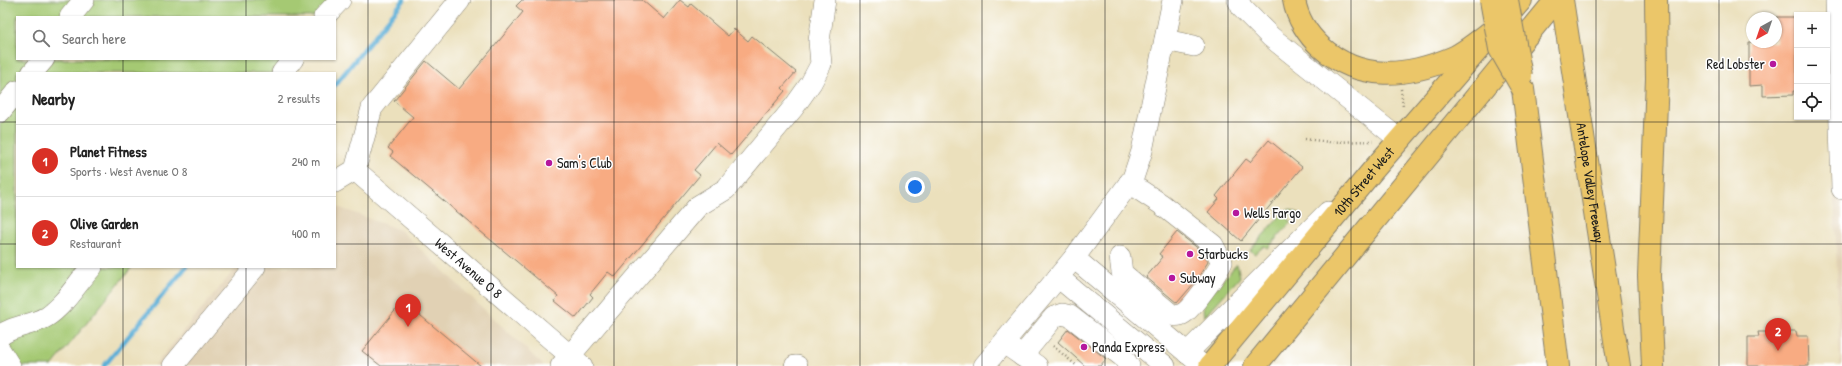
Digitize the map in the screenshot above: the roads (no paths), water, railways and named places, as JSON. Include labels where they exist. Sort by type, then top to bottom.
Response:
[{"type":"main road","points":[[1294,0],[1303,25],[1316,42],[1331,55],[1350,67],[1374,73],[1401,72],[1434,64],[1454,57],[1506,10],[1524,89],[1558,366]]},
{"type":"main road","points":[[1491,0],[1500,49],[1524,89]]},
{"type":"main road","name":"10th Street West","points":[[1210,366],[1506,10],[1521,0]]},
{"type":"main road","points":[[1255,366],[1556,0]]},
{"type":"main road","name":"Antelope Valley Freeway","points":[[1562,0],[1619,366]]},
{"type":"main road","points":[[1653,366],[1649,276],[1657,78],[1656,0]]},
{"type":"street","points":[[71,16],[84,0]]},
{"type":"street","points":[[325,16],[340,0]]},
{"type":"street","points":[[336,181],[355,170],[372,108],[460,0]]},
{"type":"street","points":[[571,362],[698,206],[726,189],[794,107],[821,64],[819,41],[825,0]]},
{"type":"street","points":[[984,366],[1074,258],[1129,183],[1142,151],[1173,0]]},
{"type":"street","points":[[1238,0],[1242,8],[1271,37],[1383,137]]},
{"type":"street","points":[[1836,0],[1842,189]]},
{"type":"street","points":[[1165,40],[1194,46]]},
{"type":"street","points":[[33,72],[43,60]]},
{"type":"street","points":[[283,72],[292,60]]},
{"type":"street","points":[[0,112],[16,92]]},
{"type":"street","points":[[1187,352],[1319,220],[1374,169]]},
{"type":"street","name":"West Avenue O 8","points":[[355,170],[571,362]]},
{"type":"street","points":[[1120,257],[1122,273],[1172,315],[1176,316],[1185,312],[1218,273],[1222,262],[1213,245],[1161,204],[1129,183]]},
{"type":"street","points":[[1074,258],[1203,366]]},
{"type":"street","points":[[0,336],[9,330],[44,318],[51,313],[58,307],[91,268]]},
{"type":"street","points":[[173,366],[254,268]]},
{"type":"street","points":[[1058,277],[1165,366]]},
{"type":"street","points":[[1004,343],[1029,361],[1049,321],[1062,314],[1070,316],[1110,347],[1122,357],[1129,366]]},
{"type":"street","points":[[0,350],[10,366]]},
{"type":"waterway","points":[[336,84],[404,0]]},
{"type":"waterway","points":[[104,366],[185,268]]},
{"type":"place","name":"Red Lobster","points":[[1773,64]]},
{"type":"place","name":"Sam's Club","points":[[549,163]]},
{"type":"place","name":"Wells Fargo","points":[[1236,213]]},
{"type":"place","name":"Starbucks","points":[[1190,254]]},
{"type":"place","name":"Subway","points":[[1172,278]]},
{"type":"place","name":"Planet Fitness","points":[[408,327]]},
{"type":"place","name":"Panda Express","points":[[1084,347]]},
{"type":"place","name":"Olive Garden","points":[[1778,351]]}]
